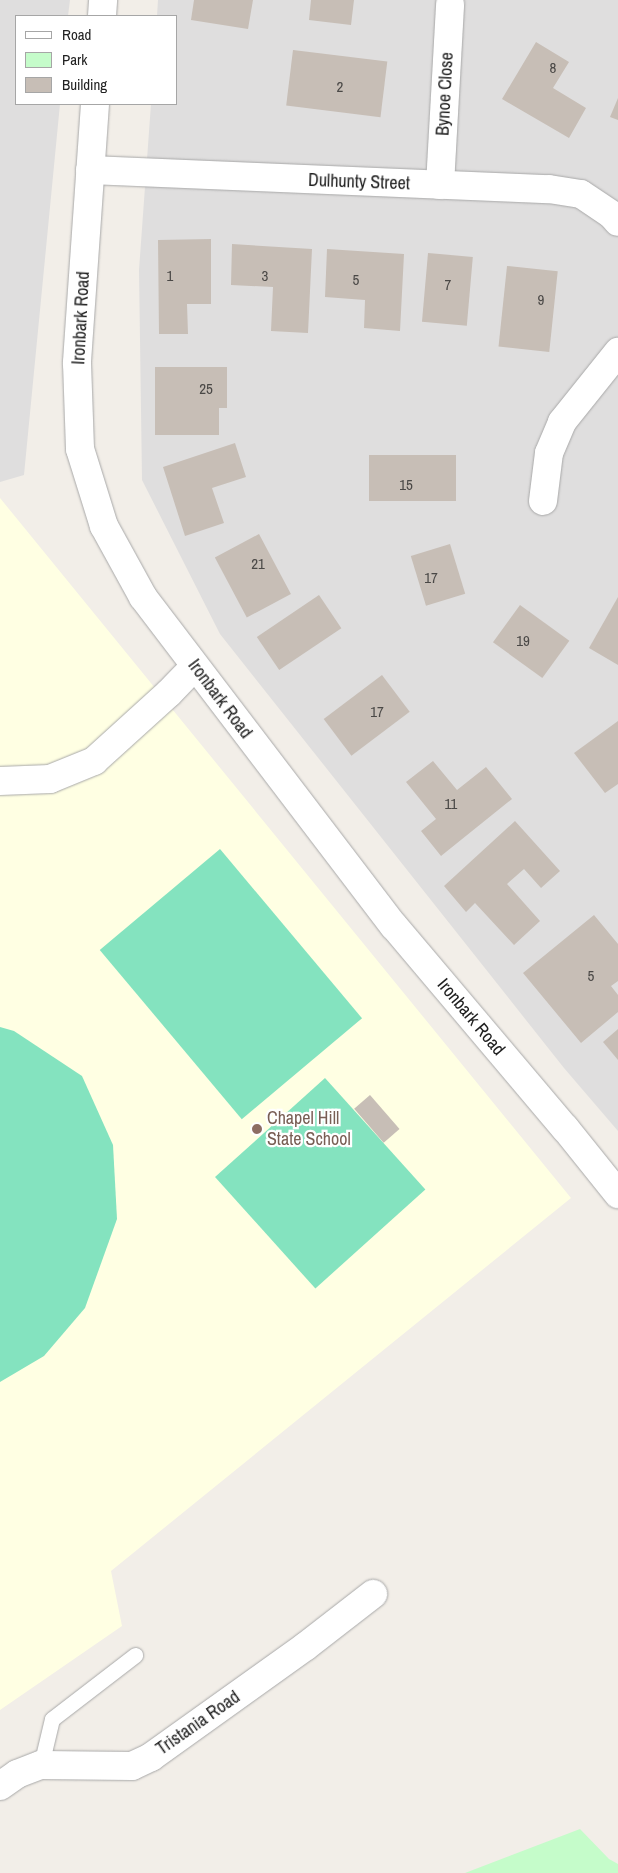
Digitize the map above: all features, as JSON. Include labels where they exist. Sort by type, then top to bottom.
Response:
[{"type":"street","points":[[102,15],[104,0]]},
{"type":"street","name":"Bynoe Close","points":[[440,185],[450,4]]},
{"type":"street","name":"Ironbark Road","points":[[95,105],[77,363],[80,449],[104,526],[143,597],[394,926],[565,1128],[618,1194]]},
{"type":"street","name":"Dulhunty Street","points":[[90,170],[549,188],[581,194],[612,215],[618,222]]},
{"type":"street","points":[[543,501],[549,453],[562,422],[618,352]]},
{"type":"street","points":[[0,780],[50,779],[94,761],[169,693],[195,666]]},
{"type":"street","name":"Tristania Road","points":[[0,1786],[17,1774],[41,1765],[132,1766],[151,1757],[306,1646],[373,1594]]},
{"type":"lane","points":[[41,1765],[52,1719],[135,1655]]},
{"type":"shaded area","points":[[0,0],[70,0],[68,15],[15,15],[15,105],[60,105],[24,475],[0,482]]},
{"type":"shaded area","points":[[158,0],[618,0],[618,1131],[564,1068],[220,634],[142,480],[139,270],[151,105],[178,105],[178,15],[157,15]]},
{"type":"shaded area","name":"Chapel Hill State School","points":[[0,498],[571,1198],[111,1571],[122,1626],[0,1710]]},
{"type":"green space","points":[[220,849],[362,1018],[242,1119],[100,950]]},
{"type":"green space","points":[[0,1027],[14,1031],[82,1076],[113,1145],[117,1219],[85,1308],[44,1356],[0,1382]]},
{"type":"green space","points":[[325,1078],[425,1189],[315,1289],[215,1177]]},
{"type":"green space","points":[[580,1829],[609,1859],[618,1864],[618,1873],[465,1873]]},
{"type":"building","points":[[194,0],[253,0],[248,29],[191,20]]},
{"type":"building","points":[[311,0],[354,0],[351,25],[309,20]]},
{"type":"building","points":[[536,42],[569,62],[553,88],[586,108],[569,138],[502,99]]},
{"type":"building","points":[[293,50],[387,62],[380,117],[286,106]]},
{"type":"building","points":[[618,98],[618,120],[610,117]]},
{"type":"building","points":[[211,239],[211,304],[187,304],[188,334],[159,334],[158,240]]},
{"type":"building","points":[[232,244],[312,249],[308,333],[271,331],[273,287],[231,285]]},
{"type":"building","points":[[327,249],[404,254],[400,331],[364,328],[365,300],[325,297]]},
{"type":"building","points":[[428,253],[473,257],[467,326],[422,322]]},
{"type":"building","points":[[507,266],[558,271],[549,352],[499,347]]},
{"type":"building","points":[[155,367],[227,367],[227,408],[219,408],[219,435],[155,435]]},
{"type":"building","points":[[235,443],[246,477],[212,488],[224,523],[185,536],[163,467]]},
{"type":"building","points":[[369,455],[456,455],[456,501],[369,501]]},
{"type":"building","points":[[259,534],[291,594],[247,618],[215,557]]},
{"type":"building","points":[[450,544],[465,594],[426,606],[411,556]]},
{"type":"building","points":[[319,595],[341,628],[279,670],[257,637]]},
{"type":"building","points":[[618,597],[618,665],[589,648]]},
{"type":"building","points":[[520,605],[569,641],[542,678],[493,642]]},
{"type":"building","points":[[382,675],[410,712],[351,756],[324,719]]},
{"type":"building","points":[[618,721],[618,784],[605,793],[574,753]]},
{"type":"building","points":[[433,761],[457,790],[486,767],[512,799],[441,856],[421,831],[436,819],[406,782]]},
{"type":"building","points":[[515,821],[560,871],[541,888],[524,869],[507,884],[540,921],[514,945],[475,903],[466,912],[444,886]]},
{"type":"building","points":[[594,915],[618,944],[618,981],[611,986],[618,995],[618,1012],[581,1043],[523,973]]},
{"type":"building","points":[[618,1029],[618,1060],[603,1042]]},
{"type":"building","points":[[370,1095],[400,1129],[384,1143],[354,1109]]},
{"type":"place","name":"Chapel Hill State School","points":[[257,1129]]}]
